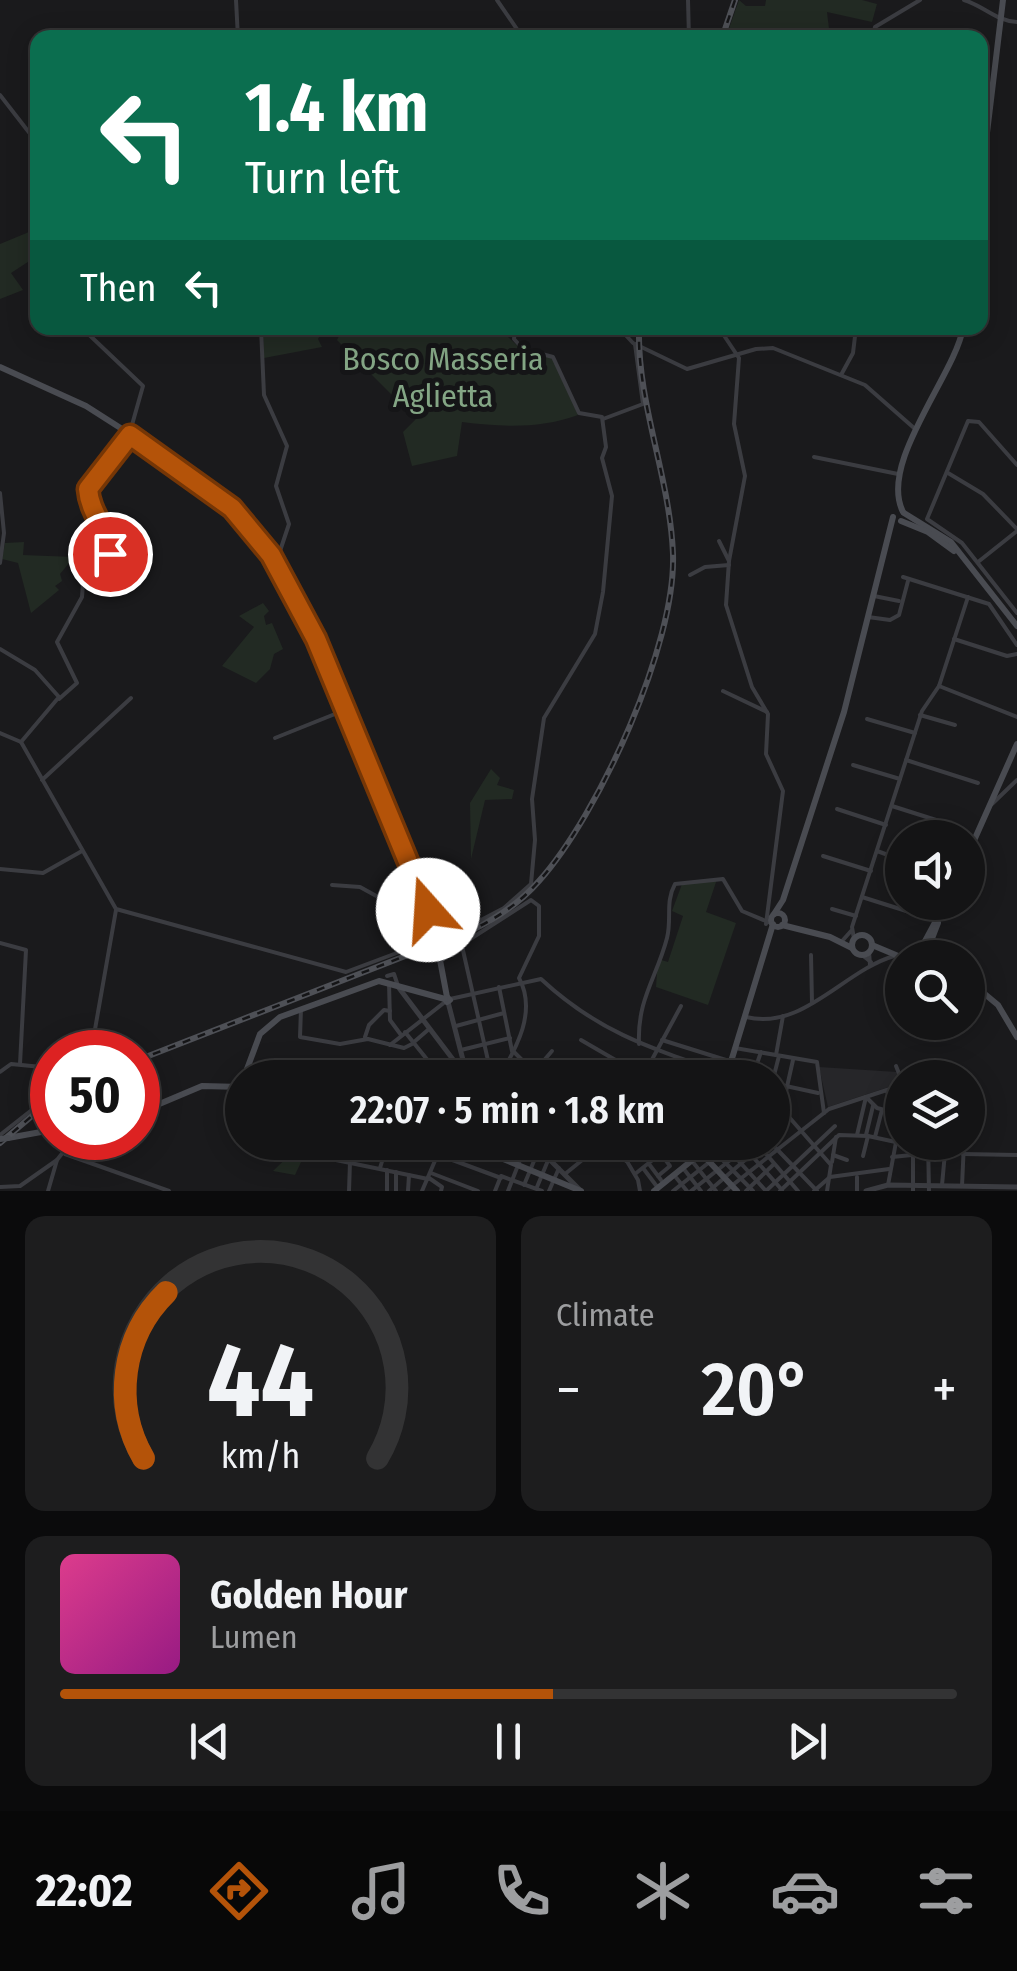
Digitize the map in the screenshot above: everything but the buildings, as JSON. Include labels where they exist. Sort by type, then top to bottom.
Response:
[{"type":"main road","points":[[988,127],[1004,0]]},
{"type":"main road","points":[[731,1060],[844,712],[885,547],[899,516],[898,499],[914,428],[962,335]]},
{"type":"main road","points":[[0,367],[86,406],[232,508],[276,563],[315,636],[415,870],[431,923],[442,936],[458,933],[461,944],[441,958],[447,1000],[391,982],[376,982],[301,1009],[265,1027],[253,1060]]},
{"type":"main road","points":[[899,516],[967,561],[1014,624]]},
{"type":"main road","points":[[983,820],[1017,744]]},
{"type":"main road","points":[[773,923],[855,941],[868,951]]},
{"type":"main road","points":[[830,937],[855,941],[868,951],[885,952]]},
{"type":"main road","points":[[985,994],[998,1004],[1017,1038]]},
{"type":"main road","points":[[160,1103],[197,1088],[225,1085]]},
{"type":"main road","points":[[3,1138],[30,1134]]},
{"type":"main road","points":[[504,1160],[564,1188],[581,1191]]},
{"type":"main road","points":[[659,1185],[671,1170],[692,1161]]},
{"type":"main road","points":[[710,1162],[732,1189]]},
{"type":"street","points":[[236,0],[238,30]]},
{"type":"street","points":[[498,0],[518,30]]},
{"type":"street","points":[[688,0],[689,30]]},
{"type":"street","points":[[874,30],[920,0]]},
{"type":"street","points":[[964,0],[1001,21],[1017,22]]},
{"type":"street","points":[[0,95],[30,134]]},
{"type":"street","points":[[21,742],[77,683],[57,642],[82,597],[83,584],[110,554],[109,538],[90,508],[89,486],[130,435],[142,382],[90,335]]},
{"type":"street","points":[[261,335],[265,400],[287,450],[276,486],[289,525],[276,563]]},
{"type":"street","points":[[514,335],[520,348],[554,357],[578,413],[603,418],[643,404],[635,344]]},
{"type":"street","points":[[625,335],[635,344],[687,369],[774,348],[870,388],[914,428]]},
{"type":"street","points":[[639,1044],[642,1003],[666,943],[668,898],[675,884],[723,879],[738,908],[773,923],[784,792],[767,756],[767,712],[752,687],[736,627],[726,608],[729,563],[745,476],[734,421],[738,356],[724,335]]},
{"type":"street","points":[[842,375],[853,353],[855,335]]},
{"type":"street","points":[[458,933],[504,908],[531,884],[535,844],[532,799],[544,718],[595,634],[603,592],[612,492],[602,458],[603,418]]},
{"type":"street","points":[[1017,465],[979,422],[970,420],[926,519],[953,535],[978,562],[1014,624],[1017,643]]},
{"type":"street","points":[[814,457],[902,476]]},
{"type":"street","points":[[946,472],[983,494],[1017,530],[978,562]]},
{"type":"street","points":[[0,493],[4,533],[0,563]]},
{"type":"street","points":[[719,541],[729,563]]},
{"type":"street","points":[[690,575],[705,567],[729,563]]},
{"type":"street","points":[[868,618],[896,617],[902,610],[899,601],[906,578],[988,604],[1014,624]]},
{"type":"street","points":[[873,596],[899,601]]},
{"type":"street","points":[[888,820],[920,715],[939,686],[968,597]]},
{"type":"street","points":[[954,639],[1016,654]]},
{"type":"street","points":[[0,649],[38,673],[58,700]]},
{"type":"street","points":[[939,686],[1017,718]]},
{"type":"street","points":[[723,691],[767,712]]},
{"type":"street","points":[[42,780],[131,698]]},
{"type":"street","points":[[275,738],[345,710]]},
{"type":"street","points":[[920,715],[955,725]]},
{"type":"street","points":[[867,718],[915,734]]},
{"type":"street","points":[[0,733],[21,742],[116,909],[95,1030]]},
{"type":"street","points":[[906,760],[978,783]]},
{"type":"street","points":[[854,765],[900,780]]},
{"type":"street","points":[[1000,782],[1007,789],[1016,780]]},
{"type":"street","points":[[990,805],[1016,780]]},
{"type":"street","points":[[892,806],[936,820]]},
{"type":"street","points":[[837,810],[885,825]]},
{"type":"street","points":[[843,940],[854,921],[885,828]]},
{"type":"street","points":[[0,868],[43,873],[82,851]]},
{"type":"street","points":[[877,852],[885,855]]},
{"type":"street","points":[[823,856],[871,870]]},
{"type":"street","points":[[332,885],[364,888],[400,909],[429,913]]},
{"type":"street","points":[[862,897],[885,904]]},
{"type":"street","points":[[488,1060],[461,944],[534,900],[542,912],[540,934],[520,981],[527,996],[510,1060]]},
{"type":"street","points":[[116,909],[346,972],[442,936]]},
{"type":"street","points":[[832,909],[854,921]]},
{"type":"street","points":[[854,921],[855,941]]},
{"type":"street","points":[[431,923],[433,941]]},
{"type":"street","points":[[0,943],[24,947],[26,953],[20,1064]]},
{"type":"street","points":[[867,969],[871,962],[868,951]]},
{"type":"street","points":[[810,955],[812,1003]]},
{"type":"street","points":[[746,1017],[764,1021],[783,1016],[885,962]]},
{"type":"street","points":[[390,1045],[447,1000],[540,979],[564,1003],[639,1044],[679,1060]]},
{"type":"street","points":[[391,982],[390,1020],[429,1060]]},
{"type":"street","points":[[391,982],[453,1060]]},
{"type":"street","points":[[499,987],[514,1053],[521,1060]]},
{"type":"street","points":[[447,1000],[464,1060]]},
{"type":"street","points":[[652,1060],[681,1006]]},
{"type":"street","points":[[301,1009],[300,1037],[340,1044],[367,1039],[404,1048],[429,1029]]},
{"type":"street","points":[[367,1039],[370,1025],[384,1010],[390,1011]]},
{"type":"street","points":[[454,1026],[504,1013]]},
{"type":"street","points":[[777,1060],[783,1016]]},
{"type":"street","points":[[460,1050],[510,1038]]},
{"type":"street","points":[[581,1040],[617,1060]]},
{"type":"street","points":[[662,1040],[728,1060]]},
{"type":"street","points":[[736,1048],[817,1062],[822,1085],[818,1093],[824,1114]]},
{"type":"street","points":[[544,1060],[552,1050]]},
{"type":"street","points":[[758,1060],[760,1052]]},
{"type":"street","points":[[790,1074],[794,1058]]},
{"type":"street","points":[[0,1072],[8,1065],[30,1065]]},
{"type":"street","points":[[790,1087],[818,1093]]},
{"type":"street","points":[[790,1143],[824,1114],[885,1090]]},
{"type":"street","points":[[866,1097],[872,1106],[885,1110]]},
{"type":"street","points":[[857,1135],[866,1097]]},
{"type":"street","points":[[863,1156],[872,1106]]},
{"type":"street","points":[[875,1137],[882,1110]]},
{"type":"street","points":[[3,1138],[30,1114]]},
{"type":"street","points":[[790,1118],[832,1165]]},
{"type":"street","points":[[738,1160],[766,1191],[835,1126]]},
{"type":"street","points":[[756,1160],[781,1191],[836,1137],[857,1135],[885,1140]]},
{"type":"street","points":[[827,1191],[836,1137]]},
{"type":"street","points":[[985,1155],[1017,1156]]},
{"type":"street","points":[[833,1156],[847,1160]]},
{"type":"street","points":[[0,1188],[20,1186],[57,1160]]},
{"type":"street","points":[[48,1191],[57,1160]]},
{"type":"street","points":[[82,1160],[169,1191]]},
{"type":"street","points":[[336,1160],[429,1177],[475,1191]]},
{"type":"street","points":[[380,1168],[382,1160]]},
{"type":"street","points":[[422,1191],[437,1160]]},
{"type":"street","points":[[453,1160],[541,1190],[554,1180],[559,1168]]},
{"type":"street","points":[[508,1191],[521,1160]]},
{"type":"street","points":[[524,1187],[534,1160]]},
{"type":"street","points":[[541,1190],[548,1160]]},
{"type":"street","points":[[551,1160],[581,1191]]},
{"type":"street","points":[[565,1174],[586,1160]]},
{"type":"street","points":[[626,1160],[637,1177],[637,1191]]},
{"type":"street","points":[[637,1177],[654,1160]]},
{"type":"street","points":[[665,1160],[689,1191],[699,1188],[730,1160]]},
{"type":"street","points":[[643,1168],[659,1185],[673,1191],[713,1160]]},
{"type":"street","points":[[723,1160],[749,1190],[772,1161]]},
{"type":"street","points":[[692,1161],[713,1190],[747,1160]]},
{"type":"street","points":[[789,1160],[815,1190],[830,1177],[889,1169]]},
{"type":"street","points":[[884,1187],[891,1160]]},
{"type":"street","points":[[912,1188],[913,1160]]},
{"type":"street","points":[[928,1160],[929,1188]]},
{"type":"street","points":[[946,1160],[947,1187]]},
{"type":"street","points":[[962,1186],[963,1160]]},
{"type":"street","points":[[732,1189],[772,1161]]},
{"type":"street","points":[[772,1161],[797,1190],[807,1180]]},
{"type":"street","points":[[349,1191],[350,1162]]},
{"type":"street","points":[[649,1164],[659,1185]]},
{"type":"street","points":[[683,1168],[699,1188]]},
{"type":"street","points":[[387,1190],[388,1170]]},
{"type":"street","points":[[396,1172],[396,1191]]},
{"type":"street","points":[[408,1191],[409,1175]]},
{"type":"street","points":[[429,1177],[442,1187],[440,1191]]},
{"type":"street","points":[[495,1191],[501,1177]]},
{"type":"street","points":[[856,1177],[857,1191]]},
{"type":"street","points":[[866,1191],[884,1187],[1017,1187]]},
{"type":"shaded area","points":[[819,1067],[885,1071],[885,1088],[828,1107]]},
{"type":"green space","points":[[739,0],[746,6],[765,6],[766,0],[862,0],[877,4],[872,22],[827,12],[829,30],[728,30]]},
{"type":"green space","points":[[30,233],[30,261],[11,273],[23,290],[0,299],[0,244]]},
{"type":"green space","name":"Bosco Masseria Aglietta","points":[[263,335],[320,335],[322,347],[264,358]]},
{"type":"green space","name":"Bosco Masseria Aglietta","points":[[340,335],[508,337],[523,351],[553,357],[578,415],[521,426],[462,422],[457,456],[412,466],[403,432],[416,419],[337,340]]},
{"type":"green space","points":[[24,542],[23,555],[74,557],[60,574],[62,581],[55,586],[59,590],[31,613],[18,563],[2,559],[5,543]]},
{"type":"green space","points":[[263,603],[269,611],[264,616],[266,625],[272,623],[283,649],[274,654],[270,669],[256,683],[222,666],[254,627],[239,616]]},
{"type":"green space","points":[[491,769],[500,778],[497,785],[514,790],[512,799],[485,800],[471,859],[470,803]]},
{"type":"green space","points":[[717,879],[706,912],[736,923],[708,1005],[656,987],[658,959],[668,962],[683,916],[672,911],[682,884]]},
{"type":"green space","points":[[284,1160],[334,1160],[301,1162],[295,1175],[273,1171]]},
{"type":"railway","points":[[725,30],[735,0]]},
{"type":"railway","points":[[160,1051],[472,930],[524,896],[562,851],[609,772],[630,726],[662,634],[671,591],[671,525],[643,385],[639,335]]},
{"type":"railway","points":[[0,1143],[30,1118]]},
{"type":"route","points":[[110,554],[109,538],[90,508],[88,489],[130,435],[186,472],[248,525],[271,555],[315,636],[415,870],[428,910]]}]
